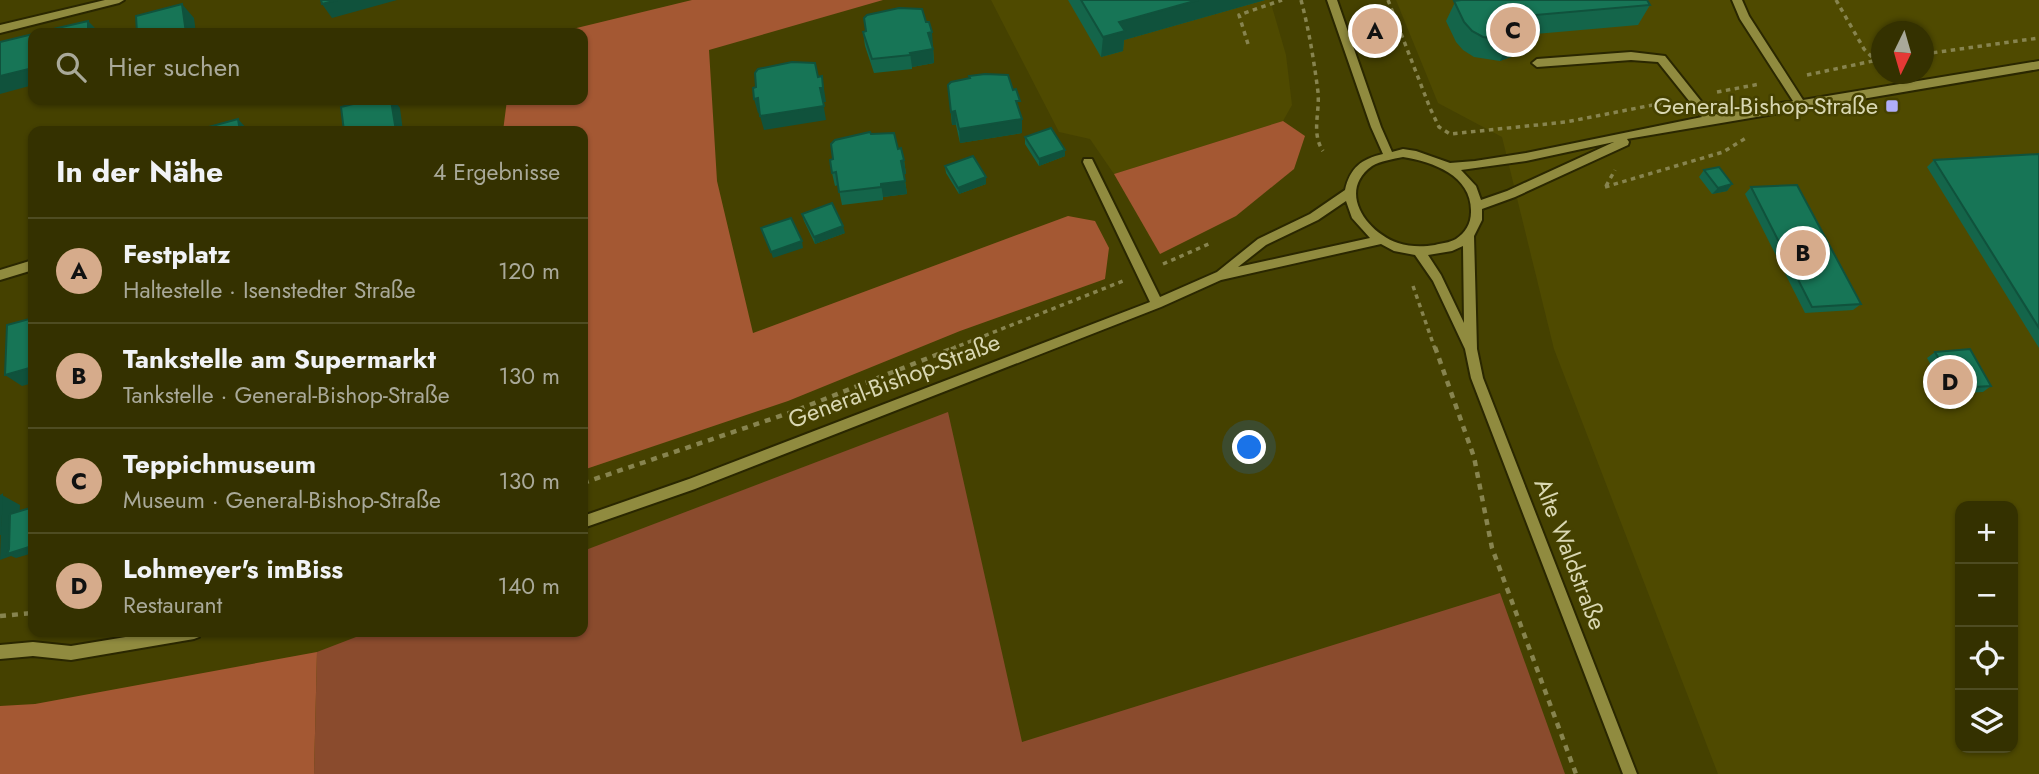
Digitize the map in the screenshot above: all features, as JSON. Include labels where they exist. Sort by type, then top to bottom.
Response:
[{"type":"street","points":[[0,29],[119,0]]},
{"type":"street","points":[[1332,0],[1388,154]]},
{"type":"street","points":[[1737,0],[1744,17],[1800,103]]},
{"type":"street","points":[[1537,63],[1631,56],[1661,58],[1710,120]]},
{"type":"street","points":[[1449,167],[1493,164],[1647,131],[1800,103],[2039,65]]},
{"type":"street","points":[[1477,206],[1511,194],[1647,131]]},
{"type":"street","points":[[1388,154],[1419,155],[1449,167],[1463,178],[1473,192],[1477,206],[1474,227],[1468,236],[1456,245],[1441,250],[1405,250],[1380,240],[1357,219],[1349,193],[1352,180],[1360,168],[1372,160],[1388,154]]},
{"type":"street","points":[[1088,162],[1157,304]]},
{"type":"street","name":"General-Bishop-Straße","points":[[1219,276],[1262,242],[1314,218],[1349,193]]},
{"type":"street","name":"Alte Waldstraße","points":[[1468,236],[1471,348],[1478,378],[1630,774]]},
{"type":"street","name":"General-Bishop-Straße","points":[[588,520],[690,485],[1157,304],[1219,276],[1380,240]]},
{"type":"street","name":"Alte Waldstraße","points":[[1419,252],[1437,278],[1471,348]]},
{"type":"street","points":[[0,275],[28,267]]},
{"type":"street","points":[[0,652],[33,649],[71,653],[165,637]]},
{"type":"path","points":[[1248,44],[1239,15],[1282,0]]},
{"type":"path","points":[[1301,0],[1310,33],[1318,96],[1316,140],[1323,151]]},
{"type":"path","points":[[1388,0],[1439,127],[1450,134]]},
{"type":"path","points":[[1836,0],[1864,49],[1871,56]]},
{"type":"path","points":[[1934,52],[2039,38]]},
{"type":"path","points":[[1605,187],[1723,152],[1751,134]]},
{"type":"path","points":[[588,480],[792,412],[1141,274],[1210,243]]},
{"type":"path","points":[[1410,279],[1474,457],[1492,548],[1576,774]]},
{"type":"path","points":[[0,615],[28,613]]},
{"type":"shaded area","points":[[692,0],[883,0],[709,50],[717,181],[753,333],[1068,216],[1095,221],[1109,248],[1105,279],[960,331],[788,401],[588,468],[588,126],[504,126],[506,105],[588,105],[588,28],[577,28]]},
{"type":"shaded area","points":[[991,0],[1270,0],[1286,55],[1292,105],[1283,121],[1114,174],[1090,139],[1059,132]]},
{"type":"shaded area","points":[[1396,0],[2039,0],[2039,774],[1718,774],[1554,349],[1502,137],[1438,103]]},
{"type":"shaded area","points":[[1283,121],[1305,136],[1294,169],[1236,216],[1160,254],[1114,174]]},
{"type":"shaded area","points":[[948,412],[1022,742],[1500,593],[1565,774],[314,774],[317,652],[356,637],[588,637],[588,549]]},
{"type":"shaded area","points":[[317,652],[314,774],[0,774],[0,706],[35,704]]},
{"type":"building","points":[[321,0],[337,0],[322,4]]},
{"type":"building","points":[[1081,0],[1198,0],[1119,22],[1125,31],[1103,37]]},
{"type":"building","points":[[1647,0],[1650,5],[1523,16],[1528,25],[1515,26],[1521,37],[1510,41],[1483,37],[1472,31],[1464,22],[1454,1]]},
{"type":"building","points":[[182,4],[185,28],[137,28],[136,16]]},
{"type":"building","points":[[899,8],[922,9],[932,32],[928,33],[933,49],[910,53],[911,55],[872,59],[863,32],[866,31],[864,18]]},
{"type":"building","points":[[88,21],[88,28],[58,28]]},
{"type":"building","points":[[28,35],[28,69],[0,76],[0,42]]},
{"type":"building","points":[[1521,37],[1524,37],[1515,50]]},
{"type":"building","points":[[792,62],[815,63],[818,77],[822,76],[823,88],[820,88],[824,106],[760,116],[758,98],[754,99],[755,73],[758,69]]},
{"type":"building","points":[[1008,75],[1020,101],[1016,101],[1022,119],[959,129],[955,111],[951,112],[948,85],[970,78],[969,76]]},
{"type":"building","points":[[392,105],[395,126],[343,126],[341,107]]},
{"type":"building","points":[[238,119],[239,126],[212,126]]},
{"type":"building","points":[[1051,128],[1065,150],[1039,159],[1025,137]]},
{"type":"building","points":[[870,132],[894,133],[904,160],[901,161],[905,181],[839,192],[836,172],[832,173],[831,144],[835,140]]},
{"type":"building","points":[[2039,154],[2039,328],[1934,160]]},
{"type":"building","points":[[973,156],[986,177],[958,188],[945,166]]},
{"type":"building","points":[[1719,167],[1732,184],[1718,188],[1704,170]]},
{"type":"building","points":[[1797,185],[1861,304],[1812,307],[1751,187]]},
{"type":"building","points":[[832,203],[843,226],[814,237],[802,214]]},
{"type":"building","points":[[791,218],[802,241],[771,252],[761,228]]},
{"type":"building","points":[[28,319],[28,368],[5,375],[7,325]]},
{"type":"building","points":[[1970,349],[1991,386],[1956,388],[1935,352]]},
{"type":"building","points":[[2,495],[0,535],[0,496]]},
{"type":"building","points":[[28,509],[28,547],[7,554],[9,549],[10,514]]},
{"type":"place","name":"Teppichmuseum","points":[[1513,30]]},
{"type":"place","name":"Festplatz","points":[[1375,31]]},
{"type":"place","name":"General-Bishop-Straße","points":[[1892,106]]},
{"type":"place","name":"Tankstelle am Supermarkt","points":[[1803,253]]},
{"type":"place","name":"Lohmeyer's imBiss","points":[[1950,382]]}]
